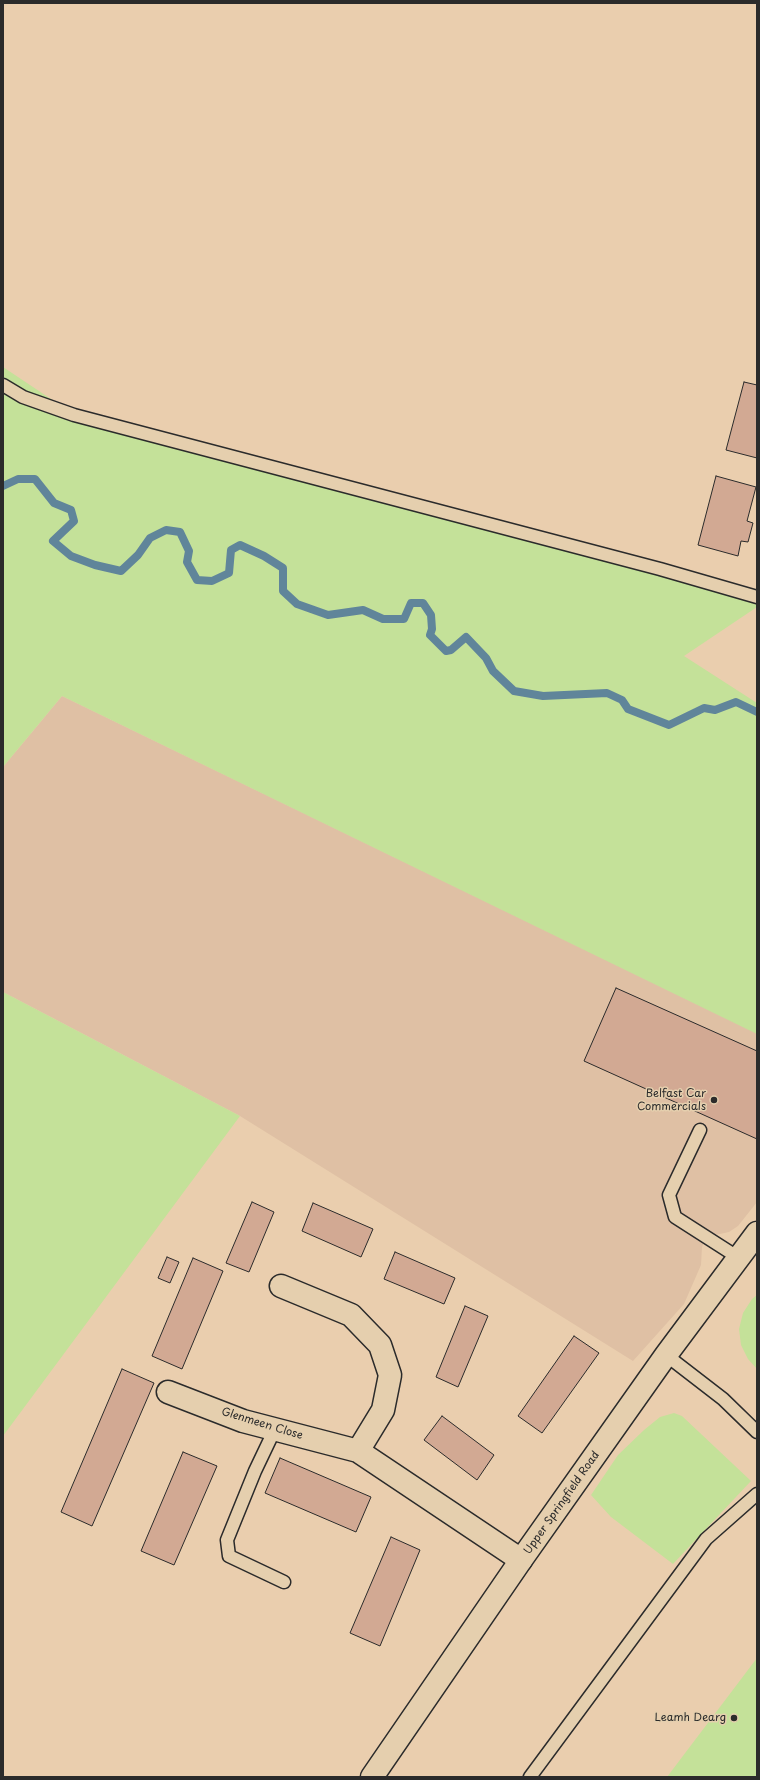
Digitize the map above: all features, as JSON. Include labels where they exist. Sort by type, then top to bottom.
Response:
[{"type":"main road","name":"Upper Springfield Road","points":[[372,1777],[666,1355],[757,1233]]},
{"type":"main road","points":[[280,1286],[352,1315],[380,1345],[390,1375],[383,1410],[358,1451]]},
{"type":"main road","name":"Glenmeen Close","points":[[168,1392],[243,1420],[358,1451],[522,1560]]},
{"type":"lane","points":[[3,385],[23,397],[74,415],[660,569],[757,598]]},
{"type":"lane","points":[[700,1130],[670,1195],[675,1216],[739,1258]]},
{"type":"lane","points":[[666,1355],[723,1399],[757,1432]]},
{"type":"lane","points":[[275,1429],[254,1471],[228,1540],[228,1545],[229,1556],[284,1582]]},
{"type":"lane","points":[[530,1777],[706,1539],[757,1494]]},
{"type":"shaded area","points":[[62,696],[757,1033],[757,1202],[738,1226],[729,1232],[706,1237],[702,1247],[701,1265],[684,1304],[633,1361],[240,1116],[3,992],[3,767]]},
{"type":"green space","points":[[3,367],[75,415],[757,598],[757,607],[684,656],[757,703],[757,1034],[62,696],[3,767]]},
{"type":"green space","points":[[3,992],[240,1116],[3,1436]]},
{"type":"green space","points":[[757,1295],[757,1369],[748,1359],[741,1345],[739,1329],[743,1313],[752,1299]]},
{"type":"green space","points":[[674,1413],[682,1416],[751,1481],[673,1564],[611,1517],[591,1495],[618,1455],[660,1417]]},
{"type":"green space","name":"Leamh Dearg","points":[[757,1658],[757,1777],[667,1777]]},
{"type":"building","points":[[744,382],[757,385],[757,458],[726,450]]},
{"type":"building","points":[[716,476],[756,487],[747,521],[753,523],[748,542],[741,541],[738,556],[698,545]]},
{"type":"building","name":"Belfast Car Commercials","points":[[616,988],[757,1051],[757,1139],[584,1061]]},
{"type":"building","points":[[252,1202],[274,1212],[249,1272],[226,1263]]},
{"type":"building","points":[[313,1203],[373,1229],[361,1257],[302,1231]]},
{"type":"building","points":[[395,1252],[455,1278],[444,1304],[384,1279]]},
{"type":"building","points":[[167,1257],[179,1262],[170,1283],[158,1278]]},
{"type":"building","points":[[193,1258],[223,1271],[182,1369],[152,1356]]},
{"type":"building","points":[[465,1306],[488,1316],[458,1387],[436,1377]]},
{"type":"building","points":[[574,1336],[599,1353],[542,1433],[518,1416]]},
{"type":"building","points":[[122,1369],[154,1383],[92,1526],[61,1512]]},
{"type":"building","points":[[442,1416],[494,1455],[477,1480],[424,1440]]},
{"type":"building","points":[[183,1452],[217,1466],[174,1565],[141,1551]]},
{"type":"building","points":[[280,1458],[371,1497],[356,1532],[265,1493]]},
{"type":"building","points":[[391,1537],[420,1550],[380,1646],[350,1633]]},
{"type":"waterway","points":[[3,486],[18,479],[35,479],[54,503],[71,510],[74,521],[53,541],[71,556],[95,565],[121,571],[138,555],[150,538],[166,530],[180,532],[189,551],[187,562],[197,580],[212,581],[229,573],[231,550],[240,545],[264,556],[283,568],[283,591],[297,604],[328,615],[363,610],[383,619],[404,619],[411,603],[423,603],[431,615],[432,629],[430,635],[446,651],[451,650],[466,637],[486,658],[493,671],[514,691],[543,696],[607,693],[622,700],[628,709],[669,725],[704,708],[715,710],[736,702],[757,712]]},
{"type":"place","name":"Belfast Car Commercials","points":[[714,1100]]},
{"type":"place","name":"Leamh Dearg","points":[[734,1718]]}]
